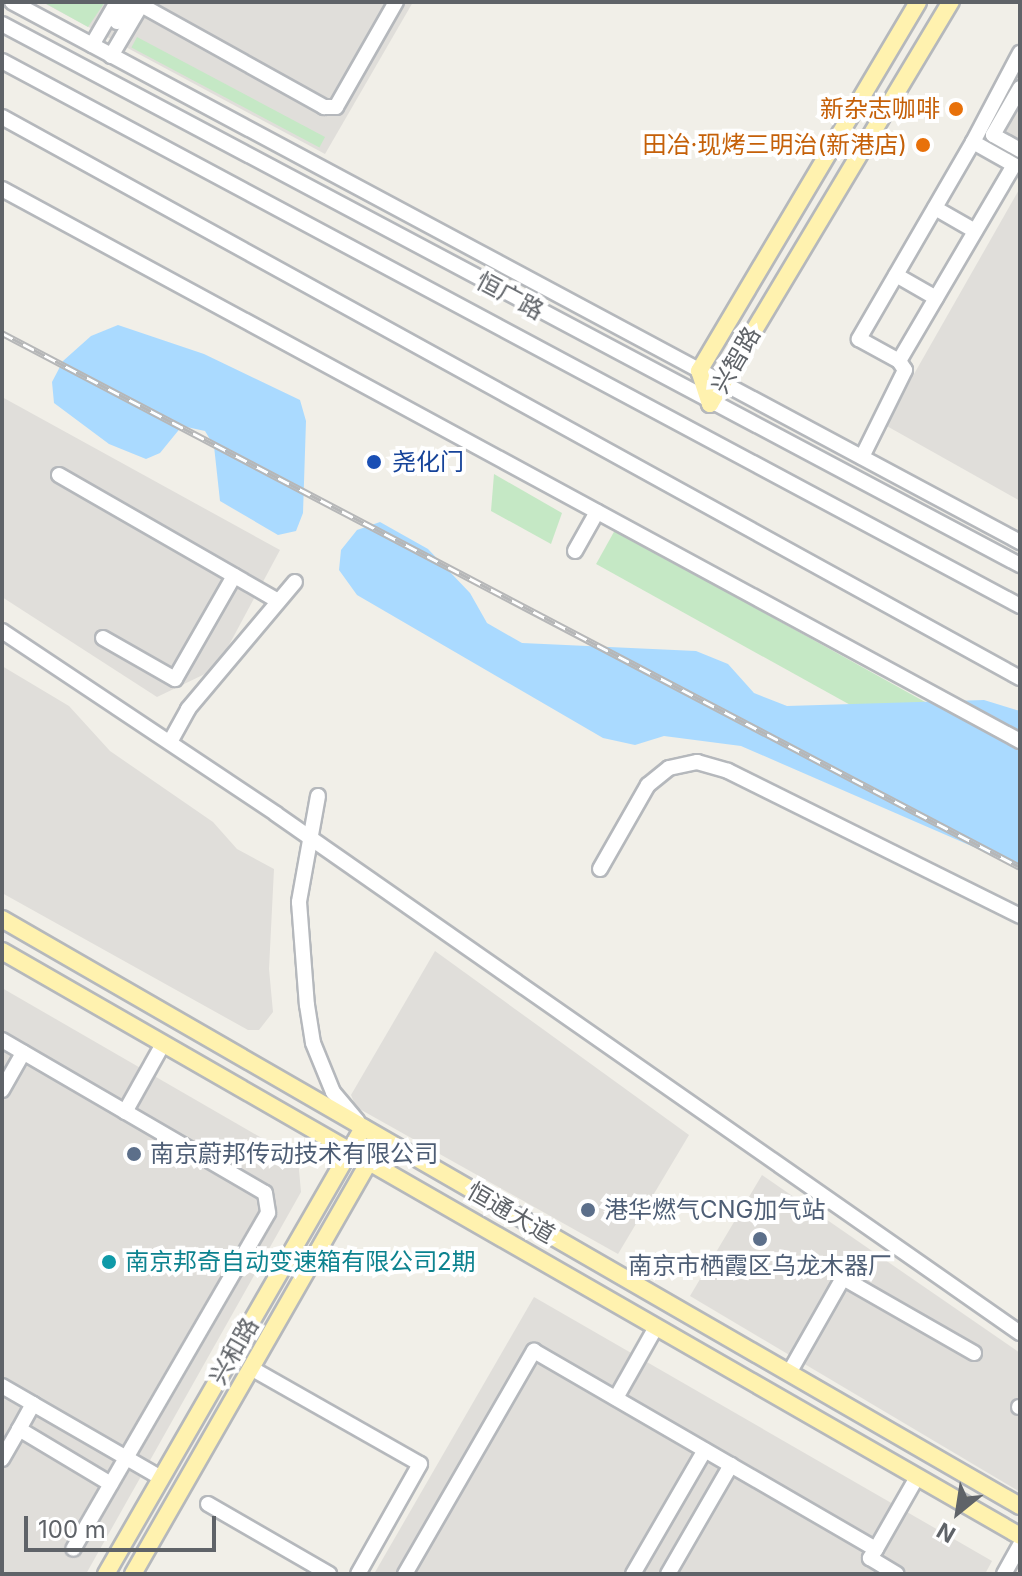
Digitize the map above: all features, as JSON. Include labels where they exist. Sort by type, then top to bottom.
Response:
[{"type":"main road","name":"兴智路","points":[[710,404],[699,371],[918,2]]},
{"type":"main road","name":"兴智路","points":[[710,404],[951,2]]},
{"type":"main road","name":"恒通大道","points":[[2,919],[1020,1506]]},
{"type":"main road","name":"恒通大道","points":[[2,951],[1020,1536]]},
{"type":"main road","name":"兴和路","points":[[106,1574],[363,1128]]},
{"type":"main road","name":"兴和路","points":[[133,1574],[382,1139]]},
{"type":"street","name":"恒广路","points":[[12,2],[1020,542]]},
{"type":"street","points":[[92,45],[117,2]]},
{"type":"street","points":[[117,22],[129,2]]},
{"type":"street","points":[[111,56],[141,5],[324,107],[336,107],[396,2]]},
{"type":"street","name":"恒广路","points":[[2,24],[710,404],[1020,565]]},
{"type":"street","points":[[862,457],[905,370],[899,361],[859,339],[973,142],[1020,53]]},
{"type":"street","points":[[2,61],[1020,606]]},
{"type":"street","points":[[1020,88],[993,135],[1020,150]]},
{"type":"street","points":[[2,117],[1020,678]]},
{"type":"street","points":[[899,361],[1014,165],[973,142]]},
{"type":"street","points":[[2,189],[1020,741]]},
{"type":"street","points":[[935,208],[975,231]]},
{"type":"street","points":[[896,275],[936,298]]},
{"type":"street","points":[[59,475],[278,601]]},
{"type":"street","points":[[575,551],[597,512]]},
{"type":"street","points":[[103,638],[175,679],[234,576]]},
{"type":"street","points":[[170,742],[188,709],[295,582]]},
{"type":"street","points":[[2,631],[170,742],[1020,1333]]},
{"type":"street","points":[[600,869],[648,785],[669,768],[697,762],[728,771],[1020,916]]},
{"type":"street","points":[[318,796],[307,837],[299,902],[313,1043],[333,1092],[363,1128]]},
{"type":"street","points":[[2,1040],[265,1193],[268,1213],[73,1549]]},
{"type":"street","points":[[125,1112],[163,1044]]},
{"type":"street","points":[[2,1090],[23,1053]]},
{"type":"street","points":[[789,1373],[843,1278],[974,1353]]},
{"type":"street","points":[[616,1398],[656,1327]]},
{"type":"street","points":[[405,1574],[534,1351],[876,1549]]},
{"type":"street","points":[[251,1368],[420,1464],[358,1574]]},
{"type":"street","points":[[2,1386],[161,1478]]},
{"type":"street","points":[[2,1459],[33,1404]]},
{"type":"street","points":[[19,1429],[111,1484]]},
{"type":"street","points":[[633,1574],[705,1450]]},
{"type":"street","points":[[668,1574],[731,1465]]},
{"type":"street","points":[[897,1574],[870,1558],[917,1477]]},
{"type":"street","points":[[208,1504],[329,1574]]},
{"type":"street","points":[[1004,1574],[1020,1545]]},
{"type":"shaded area","points":[[42,2],[413,2],[325,154]]},
{"type":"shaded area","points":[[1020,71],[1020,165],[979,141]]},
{"type":"shaded area","points":[[1020,188],[1020,501],[885,425]]},
{"type":"shaded area","points":[[2,397],[280,550],[222,658],[207,673],[157,697],[2,597]]},
{"type":"shaded area","points":[[2,666],[69,706],[110,751],[213,822],[237,849],[274,869],[269,969],[273,1012],[259,1030],[248,1030],[2,893]]},
{"type":"shaded area","points":[[435,951],[689,1135],[618,1254],[356,1107],[351,1095]]},
{"type":"shaded area","points":[[2,988],[298,1159],[301,1192],[86,1574],[2,1574]]},
{"type":"shaded area","points":[[762,1175],[1020,1353],[1020,1492],[690,1296]]},
{"type":"shaded area","points":[[534,1297],[992,1561],[985,1574],[374,1574]]},
{"type":"green space","points":[[43,2],[105,2],[88,27]]},
{"type":"green space","points":[[137,37],[325,137],[319,148],[131,48]]},
{"type":"green space","points":[[494,474],[562,513],[551,544],[491,511]]},
{"type":"green space","points":[[615,530],[1018,753],[999,788],[596,564]]},
{"type":"water","points":[[118,325],[204,354],[300,400],[306,421],[303,513],[296,531],[278,535],[220,501],[214,446],[205,431],[182,426],[160,453],[146,459],[109,444],[54,403],[52,382],[63,361],[91,336]]},
{"type":"water","points":[[380,522],[428,549],[470,593],[487,623],[522,643],[696,651],[728,664],[754,693],[787,706],[984,700],[1020,711],[1020,867],[741,746],[664,736],[635,745],[603,738],[357,595],[339,570],[341,550],[357,530]]},
{"type":"railway","points":[[2,333],[1020,867]]},
{"type":"place","name":"新杂志咖啡","points":[[956,109]]},
{"type":"place","name":"田冶·现烤三明治(新港店)","points":[[923,145]]},
{"type":"place","name":"尧化门","points":[[374,462]]},
{"type":"place","name":"南京蔚邦传动技术有限公司","points":[[134,1154]]},
{"type":"place","name":"港华燃气CNG加气站","points":[[588,1210]]},
{"type":"place","name":"南京市栖霞区乌龙木器厂","points":[[760,1239]]},
{"type":"place","name":"南京邦奇自动变速箱有限公司2期","points":[[109,1262]]}]
